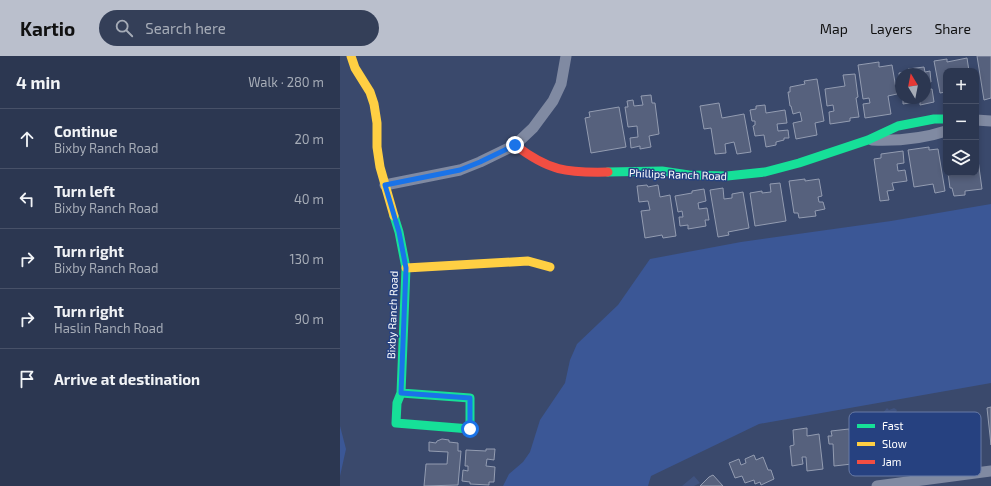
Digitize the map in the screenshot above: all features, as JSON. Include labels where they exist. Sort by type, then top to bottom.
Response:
[{"type":"street","name":"Bixby Ranch Road","points":[[351,56],[355,68],[370,92],[374,104],[380,167],[399,232],[406,268],[401,393],[397,402],[396,423],[470,429],[470,398],[401,393]]},
{"type":"street","points":[[385,185],[460,170],[515,145],[533,128],[553,101],[561,84],[566,56]]},
{"type":"street","name":"Phillips Ranch Road","points":[[515,145],[528,155],[547,166],[565,171],[583,173],[662,171],[689,175],[727,176],[765,172],[800,163],[868,140],[898,126],[934,119],[943,119]]},
{"type":"street","points":[[979,120],[991,121]]},
{"type":"street","name":"Phillips Ranch Road","points":[[868,140],[890,141],[943,133]]},
{"type":"street","points":[[406,268],[528,261],[550,267]]},
{"type":"street","points":[[981,472],[991,471]]},
{"type":"street","points":[[883,486],[955,476]]},
{"type":"shaded area","points":[[991,204],[991,383],[759,424],[651,476],[648,486],[503,486],[509,474],[523,462],[530,452],[540,420],[565,383],[570,360],[577,344],[618,305],[650,259],[741,242],[891,221]]},
{"type":"shaded area","points":[[887,408],[889,410],[894,408],[897,410],[896,412],[884,412]]},
{"type":"shaded area","points":[[340,426],[346,449],[340,476]]},
{"type":"shaded area","points":[[694,476],[700,483],[694,486],[682,486]]},
{"type":"building","points":[[977,56],[991,56],[991,98],[984,100],[979,68]]},
{"type":"building","points":[[967,58],[969,68],[943,68],[943,92],[940,93],[934,61],[947,59],[947,62]]},
{"type":"building","points":[[879,62],[879,67],[892,65],[895,82],[895,94],[888,96],[891,114],[865,118],[863,104],[870,103],[869,98],[863,99],[858,65]]},
{"type":"building","points":[[855,74],[858,97],[856,98],[859,117],[850,118],[850,121],[830,124],[829,112],[834,111],[833,105],[827,106],[825,89],[845,86],[843,75]]},
{"type":"building","points":[[817,79],[824,121],[815,123],[817,135],[796,139],[793,123],[802,121],[800,112],[793,114],[788,92],[790,92],[790,87],[805,84],[804,81]]},
{"type":"building","points":[[931,89],[934,102],[931,103]]},
{"type":"building","points":[[651,95],[652,103],[655,103],[659,134],[649,136],[651,147],[640,149],[640,146],[631,148],[630,138],[638,137],[637,126],[628,127],[625,107],[628,107],[627,101],[633,100],[634,106],[643,105],[641,96]]},
{"type":"building","points":[[719,103],[722,118],[744,114],[751,152],[737,154],[734,142],[725,144],[726,153],[715,154],[711,128],[704,129],[700,106]]},
{"type":"building","points":[[765,105],[766,113],[785,110],[787,123],[777,124],[778,131],[788,130],[789,138],[784,138],[784,140],[776,142],[776,145],[766,147],[764,135],[755,136],[753,126],[755,125],[755,121],[752,121],[750,110],[756,109],[756,106]]},
{"type":"building","points":[[619,107],[626,147],[591,153],[585,118],[590,117],[589,112]]},
{"type":"building","points":[[929,147],[929,150],[938,149],[945,191],[935,193],[933,184],[914,187],[908,150]]},
{"type":"building","points":[[903,151],[904,163],[897,164],[898,171],[905,170],[907,181],[892,183],[894,190],[887,191],[889,200],[880,201],[874,159],[881,158],[881,154]]},
{"type":"building","points":[[979,167],[982,189],[965,191],[965,195],[954,196],[952,188],[950,188],[948,176],[979,176]]},
{"type":"building","points":[[805,179],[805,181],[819,179],[822,196],[818,197],[819,202],[823,202],[825,209],[815,211],[816,216],[799,218],[798,213],[794,213],[789,181]]},
{"type":"building","points":[[780,183],[786,221],[755,226],[750,193],[762,191],[762,193],[771,192],[770,184]]},
{"type":"building","points":[[647,185],[648,187],[658,185],[660,197],[670,195],[676,236],[663,238],[662,235],[645,238],[641,211],[650,210],[648,201],[639,202],[637,186]]},
{"type":"building","points":[[723,188],[724,199],[732,198],[732,194],[743,192],[749,228],[728,232],[729,235],[718,237],[710,190]]},
{"type":"building","points":[[704,189],[706,201],[698,203],[699,209],[707,208],[709,220],[705,220],[706,226],[688,229],[688,225],[680,226],[679,217],[683,217],[682,211],[678,212],[675,196]]},
{"type":"building","points":[[991,407],[991,445],[987,408]]},
{"type":"building","points":[[807,428],[807,436],[819,434],[823,469],[807,471],[806,457],[802,457],[803,464],[792,466],[790,446],[794,445],[793,430]]},
{"type":"building","points":[[849,429],[849,464],[834,466],[833,444],[829,444],[828,436],[832,436],[831,431]]},
{"type":"building","points":[[442,439],[449,440],[449,442],[458,443],[458,451],[461,451],[458,485],[424,486],[426,464],[447,464],[448,452],[429,451],[429,442],[436,443]]},
{"type":"building","points":[[486,449],[495,449],[494,460],[487,459],[486,466],[495,467],[494,482],[489,482],[489,485],[470,484],[470,482],[462,481],[463,470],[468,471],[468,466],[465,466],[466,450],[486,451]]},
{"type":"building","points":[[754,455],[756,460],[763,457],[768,470],[771,470],[774,479],[761,485],[760,482],[755,484],[754,480],[745,483],[742,476],[735,478],[729,463],[739,459],[741,465],[746,463],[745,459]]},
{"type":"building","points":[[713,475],[723,486],[700,486],[709,477]]},
{"type":"traffic: fast","points":[[608,172],[662,171],[689,175],[727,176],[765,172],[799,163],[868,140],[898,126],[934,119],[943,119]]},
{"type":"traffic: fast","points":[[394,216],[399,232],[406,268],[401,393],[470,398],[470,429],[396,423],[397,403],[401,393]]},
{"type":"traffic: slow","points":[[351,56],[355,68],[370,92],[374,104],[380,167],[394,216]]},
{"type":"traffic: slow","points":[[406,268],[528,261],[550,267]]},
{"type":"traffic: jam","points":[[515,145],[527,154],[558,169],[581,172],[608,172]]},
{"type":"route","points":[[470,429],[470,398],[401,393],[406,268],[399,232],[385,185],[460,170],[515,145]]}]
